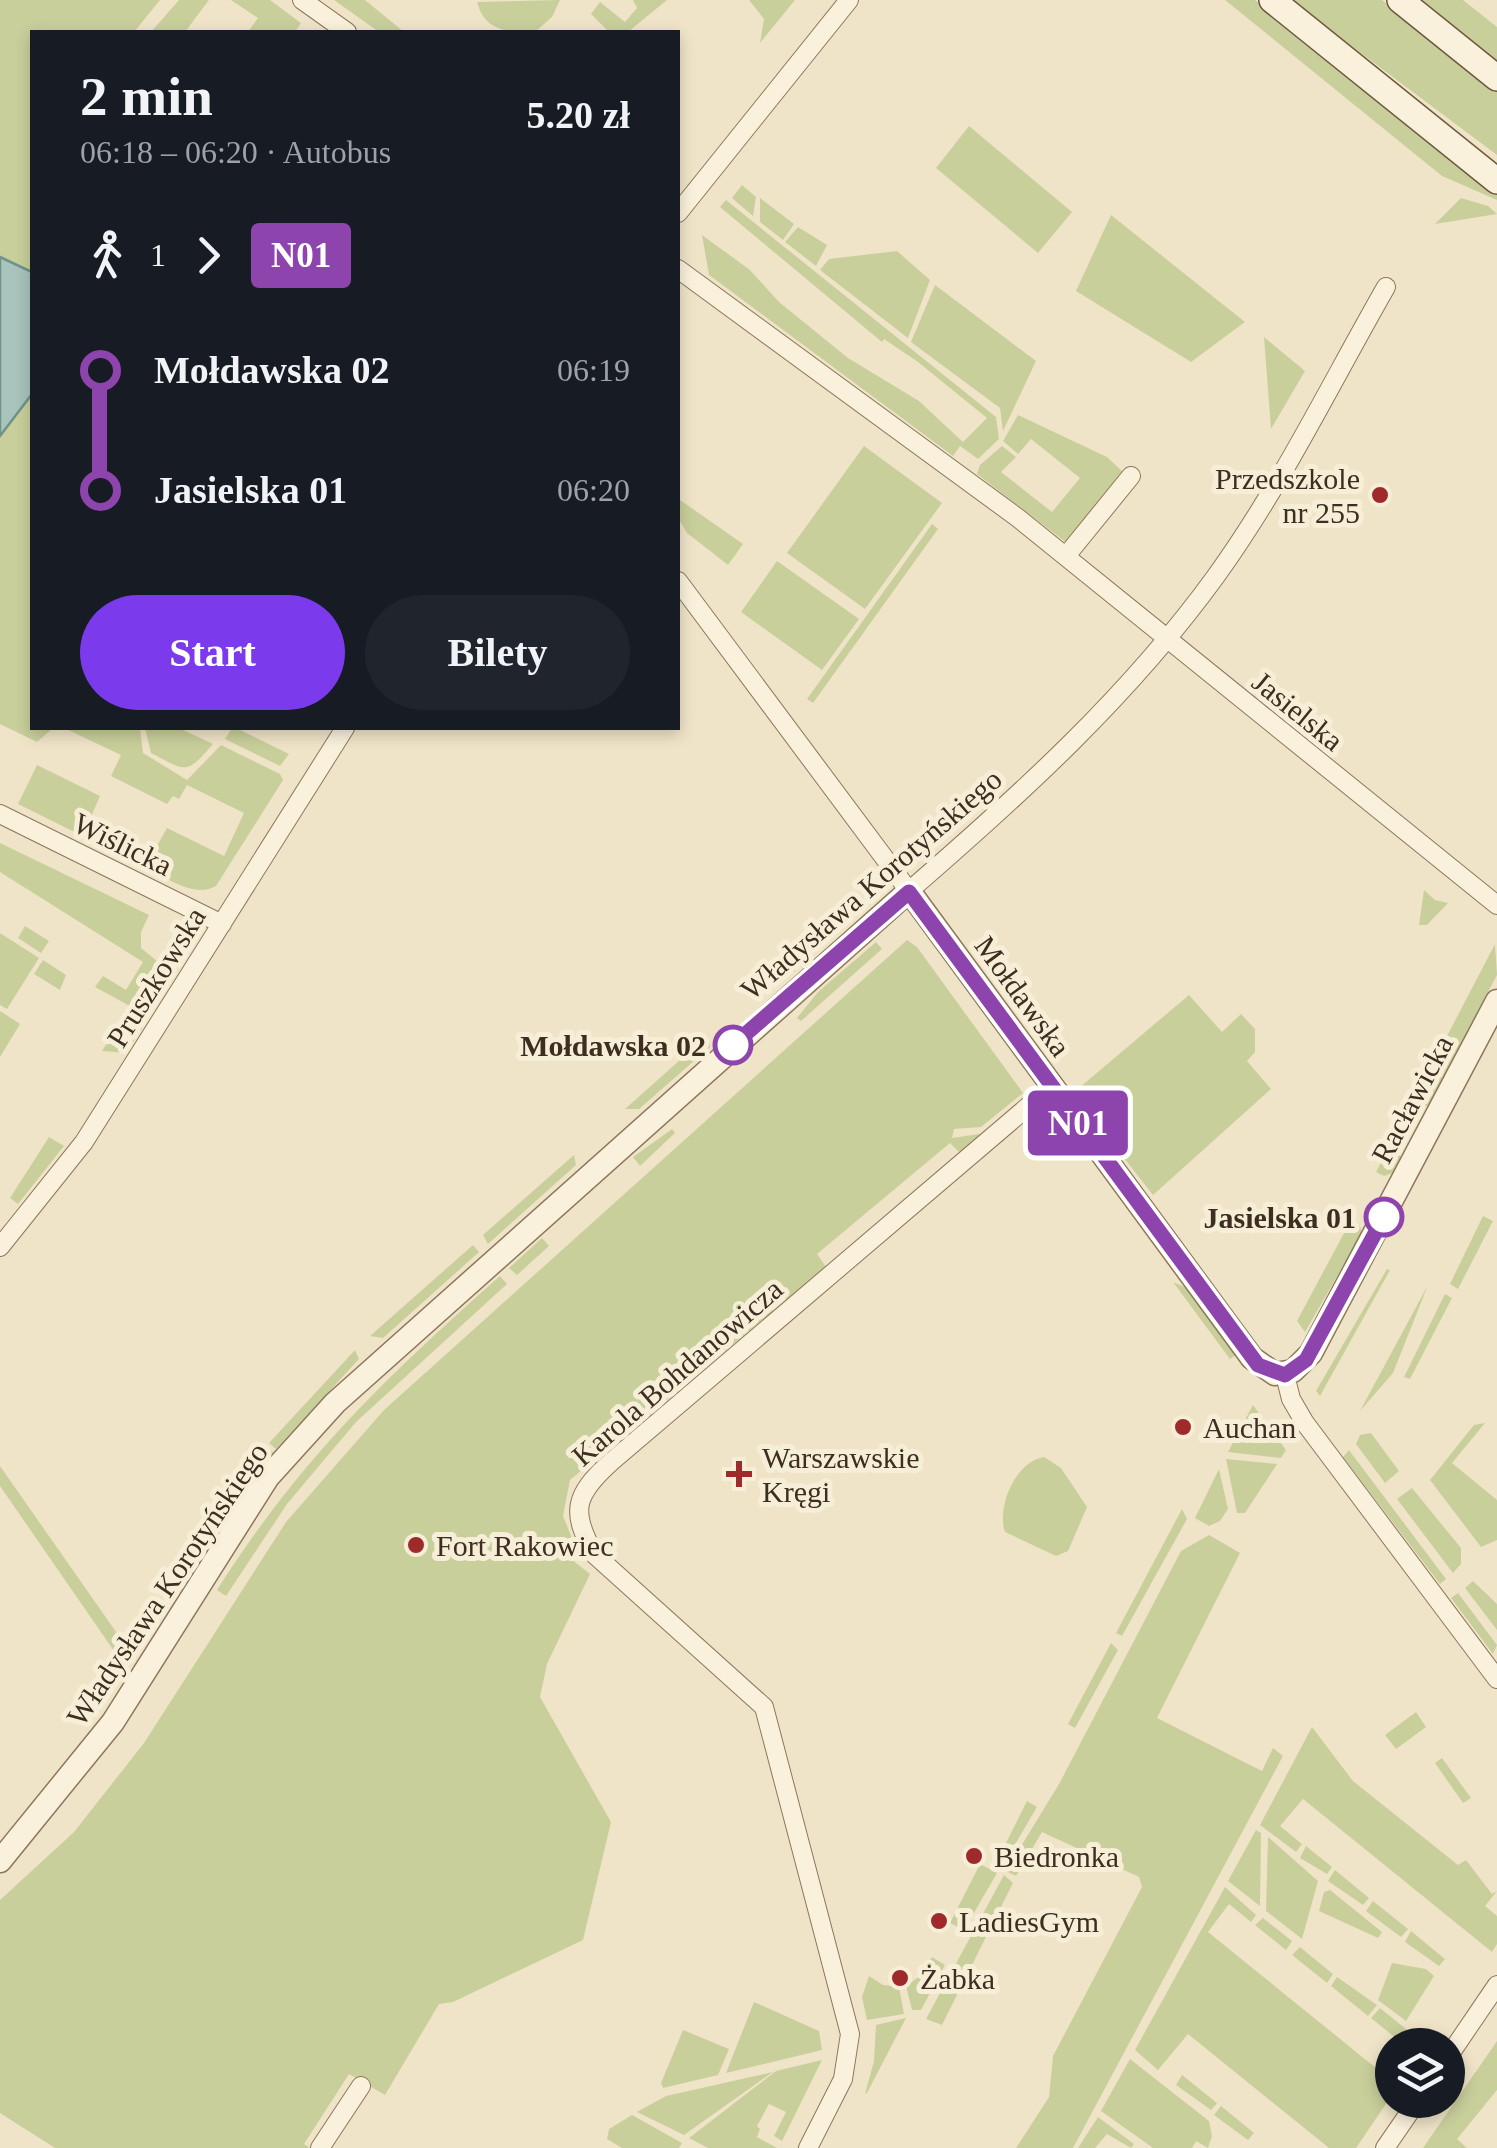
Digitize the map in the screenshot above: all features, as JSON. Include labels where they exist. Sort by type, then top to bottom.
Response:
[{"type":"main road","points":[[1272,0],[1497,181]]},
{"type":"main road","points":[[1400,0],[1497,78]]},
{"type":"street","points":[[302,0],[344,30]]},
{"type":"street","points":[[680,211],[849,0]]},
{"type":"street","name":"Jasielska","points":[[680,270],[1066,556],[1497,905]]},
{"type":"street","name":"Władysława Korotyńskiego","points":[[0,1861],[62,1790],[113,1722],[268,1477],[336,1403],[1112,706],[1240,540],[1386,287]]},
{"type":"street","points":[[1066,556],[1131,476]]},
{"type":"street","name":"Mołdawska","points":[[680,584],[1252,1358],[1269,1372],[1285,1375]]},
{"type":"street","name":"Pruszkowska","points":[[0,1246],[84,1142],[344,730]]},
{"type":"street","name":"Wiślicka","points":[[0,814],[222,924]]},
{"type":"street","name":"Racławicka","points":[[1285,1375],[1298,1368],[1315,1346],[1497,1002]]},
{"type":"street","name":"Karola Bohdanowicza","points":[[808,2148],[843,2080],[850,2034],[844,1997],[764,1708],[595,1555],[580,1531],[577,1505],[589,1482],[610,1462],[1052,1086]]},
{"type":"street","points":[[1285,1375],[1305,1424],[1497,1679]]},
{"type":"street","name":"Władysława Korotyńskiego","points":[[0,1841],[62,1790]]},
{"type":"street","points":[[1465,2032],[1497,1985]]},
{"type":"street","points":[[320,2148],[361,2086]]},
{"type":"street","points":[[1385,2148],[1406,2118]]},
{"type":"green space","points":[[0,0],[160,0],[136,30],[30,30],[30,730],[51,730],[37,742],[0,724]]},
{"type":"green space","points":[[179,0],[209,0],[186,30],[153,30]]},
{"type":"green space","points":[[231,0],[270,0],[301,23],[296,30],[249,30],[258,18]]},
{"type":"green space","points":[[334,0],[365,0],[402,30],[376,30]]},
{"type":"green space","points":[[560,0],[552,17],[537,30],[507,30],[492,25],[477,2]]},
{"type":"green space","points":[[633,0],[667,0],[630,30],[607,30],[591,14],[600,2],[625,22],[637,8]]},
{"type":"green space","points":[[749,0],[795,0],[760,43],[764,19]]},
{"type":"green space","points":[[1225,0],[1255,0],[1497,195],[1497,200],[1442,176]]},
{"type":"green space","points":[[1290,0],[1382,0],[1497,92],[1497,155]]},
{"type":"green space","points":[[1419,0],[1463,0],[1497,27],[1497,63]]},
{"type":"green space","points":[[969,126],[1072,212],[1038,253],[936,168]]},
{"type":"green space","points":[[742,185],[756,197],[753,216],[732,198]]},
{"type":"green space","points":[[760,198],[794,224],[783,240],[760,222]]},
{"type":"green space","points":[[1461,198],[1488,206],[1497,214],[1435,224]]},
{"type":"green space","points":[[726,200],[996,417],[999,439],[978,459],[960,446],[953,456],[709,275],[702,235],[750,270],[779,302],[848,358],[919,401],[963,442],[987,418],[918,362],[884,339],[882,342],[720,207]]},
{"type":"green space","points":[[1111,215],[1245,322],[1191,362],[1076,291]]},
{"type":"green space","points":[[798,227],[827,245],[816,266],[785,242]]},
{"type":"green space","points":[[897,251],[930,280],[908,338],[820,270],[829,259]]},
{"type":"green space","points":[[935,285],[1036,361],[1003,431],[1000,408],[911,342]]},
{"type":"green space","points":[[1264,337],[1305,371],[1271,429]]},
{"type":"green space","points":[[1018,415],[1107,457],[1124,473],[1067,543],[977,474],[980,465],[1002,446],[1016,457],[1001,472],[1052,512],[1080,478],[1031,439],[1018,454],[1003,441]]},
{"type":"green space","points":[[864,446],[942,503],[865,609],[787,553]]},
{"type":"green space","points":[[680,500],[743,544],[728,565],[687,533],[680,521]]},
{"type":"green space","points":[[932,524],[938,529],[813,703],[807,699]]},
{"type":"green space","points":[[777,561],[859,619],[822,670],[741,612]]},
{"type":"green space","points":[[68,730],[140,730],[143,753],[187,780],[221,745],[280,774],[283,780],[216,886],[199,890],[145,867],[167,828],[224,856],[244,813],[187,785],[179,799],[173,796],[167,804],[111,776],[121,755]]},
{"type":"green space","points":[[145,730],[183,730],[213,744],[191,766],[185,767],[151,753]]},
{"type":"green space","points":[[231,730],[240,730],[289,754],[280,766],[225,739]]},
{"type":"green space","points":[[37,765],[100,796],[90,819],[148,847],[139,864],[18,804]]},
{"type":"green space","points":[[0,843],[149,915],[141,932],[141,948],[168,970],[141,1012],[95,987],[103,976],[126,990],[143,962],[0,872]]},
{"type":"green space","points":[[1424,890],[1435,900],[1448,903],[1427,925],[1419,925]]},
{"type":"green space","points":[[848,909],[855,916],[816,951],[807,949]]},
{"type":"green space","points":[[25,926],[49,941],[41,953],[18,938]]},
{"type":"green space","points":[[0,933],[39,958],[7,1009],[0,1005]]},
{"type":"green space","name":"Fort Rakowiec","points":[[907,940],[917,947],[1023,1093],[981,1127],[954,1129],[952,1138],[986,1133],[961,1154],[950,1143],[817,1254],[826,1267],[786,1301],[784,1290],[768,1303],[773,1311],[570,1480],[563,1516],[578,1553],[560,1539],[562,1552],[590,1574],[547,1664],[540,1697],[611,1822],[583,1940],[453,2002],[439,2004],[385,2095],[349,2074],[304,2144],[310,2148],[55,2148],[0,2113],[0,1900],[74,1832],[144,1743],[286,1522],[384,1410]]},
{"type":"green space","points":[[876,942],[882,949],[801,1021],[797,1018],[818,992]]},
{"type":"green space","points":[[1495,944],[1497,975],[1429,1105],[1421,1108],[1412,1103]]},
{"type":"green space","points":[[43,960],[66,975],[60,990],[34,974]]},
{"type":"green space","points":[[792,960],[796,970],[763,993],[759,989]]},
{"type":"green space","points":[[1189,995],[1222,1032],[1241,1014],[1255,1029],[1255,1052],[1247,1061],[1271,1089],[1153,1195],[1073,1093]]},
{"type":"green space","points":[[0,1011],[20,1024],[0,1057]]},
{"type":"green space","points":[[144,1025],[126,1053],[102,1051],[118,1026]]},
{"type":"green space","points":[[708,1035],[710,1047],[639,1109],[625,1109]]},
{"type":"green space","points":[[672,1129],[675,1133],[640,1166],[633,1157]]},
{"type":"green space","points":[[49,1137],[64,1146],[18,1204],[10,1198]]},
{"type":"green space","points":[[1391,1144],[1401,1157],[1393,1173],[1384,1176],[1376,1172]]},
{"type":"green space","points":[[574,1155],[576,1165],[488,1244],[483,1235]]},
{"type":"green space","points":[[1483,1216],[1493,1221],[1458,1289],[1450,1284]]},
{"type":"green space","points":[[1351,1220],[1359,1223],[1362,1233],[1305,1332],[1297,1321]]},
{"type":"green space","points":[[542,1238],[549,1246],[517,1275],[509,1268]]},
{"type":"green space","points":[[473,1245],[479,1252],[383,1338],[370,1336]]},
{"type":"green space","points":[[1387,1269],[1390,1270],[1320,1396],[1316,1391]]},
{"type":"green space","points":[[500,1276],[507,1284],[356,1422],[287,1504],[226,1596],[217,1590],[280,1500],[346,1422]]},
{"type":"green space","points":[[1173,1282],[1187,1288],[1237,1354],[1230,1359]]},
{"type":"green space","points":[[1428,1285],[1393,1373],[1360,1411]]},
{"type":"green space","points":[[1445,1294],[1452,1298],[1410,1379],[1404,1377]]},
{"type":"green space","points":[[355,1350],[359,1359],[276,1449],[269,1443]]},
{"type":"green space","points":[[1253,1405],[1286,1450],[1281,1458],[1228,1452]]},
{"type":"green space","points":[[1485,1423],[1452,1463],[1497,1500],[1497,1540],[1481,1547],[1430,1480],[1474,1425]]},
{"type":"green space","points":[[1371,1433],[1399,1471],[1385,1483],[1356,1444],[1360,1435]]},
{"type":"green space","points":[[266,1446],[273,1452],[197,1562],[189,1565],[186,1563]]},
{"type":"green space","points":[[1349,1450],[1446,1579],[1440,1584],[1343,1457]]},
{"type":"green space","points":[[1044,1457],[1061,1468],[1087,1507],[1068,1551],[1056,1556],[1005,1532],[1003,1522],[1006,1498],[1017,1476],[1034,1460]]},
{"type":"green space","points":[[1226,1459],[1277,1464],[1245,1513],[1237,1513]]},
{"type":"green space","points":[[0,1466],[121,1639],[114,1651],[0,1486]]},
{"type":"green space","points":[[1219,1469],[1228,1509],[1220,1521],[1209,1526],[1195,1518]]},
{"type":"green space","points":[[1412,1488],[1461,1548],[1461,1564],[1453,1573],[1397,1499]]},
{"type":"green space","points":[[1182,1509],[1187,1519],[1122,1636],[1116,1633]]},
{"type":"green space","points":[[1209,1535],[1240,1553],[1157,1718],[1262,1771],[1273,1748],[1283,1756],[1073,2148],[1016,2148],[1049,2097],[1053,2056],[1142,1887],[1139,1877],[1042,1832],[1016,1876],[1006,1871],[1059,1784],[1181,1551]]},
{"type":"green space","points":[[1473,1581],[1497,1604],[1497,1630],[1465,1588]]},
{"type":"green space","points":[[1458,1593],[1497,1645],[1493,1654],[1451,1598]]},
{"type":"green space","points":[[1111,1643],[1118,1650],[1075,1728],[1068,1724]]},
{"type":"green space","points":[[1416,1712],[1426,1727],[1396,1749],[1385,1735]]},
{"type":"green space","points":[[1312,1727],[1353,1781],[1458,1865],[1466,1860],[1492,1894],[1497,1891],[1485,1906],[1497,1916],[1497,1944],[1492,1952],[1303,1799],[1280,1826],[1302,1844],[1296,1852],[1260,1825]]},
{"type":"green space","points":[[1442,1758],[1471,1798],[1463,1803],[1435,1763]]},
{"type":"green space","points":[[1027,1801],[1037,1807],[1004,1863],[998,1859]]},
{"type":"green space","points":[[1256,1830],[1261,1833],[1260,1906],[1228,1881]]},
{"type":"green space","points":[[1268,1837],[1318,1881],[1302,1939],[1266,1911]]},
{"type":"green space","points":[[1306,1846],[1332,1867],[1327,1874],[1300,1858]]},
{"type":"green space","points":[[980,1864],[997,1873],[964,1930],[950,1923]]},
{"type":"green space","points":[[1335,1870],[1369,1898],[1363,1905],[1328,1881]]},
{"type":"green space","points":[[1004,1875],[1013,1883],[942,2025],[926,2019]]},
{"type":"green space","points":[[1225,1887],[1256,1915],[1251,1922],[1229,1904],[1208,1932],[1375,2067],[1376,2118],[1356,2148],[1329,2148],[1188,2034],[1158,2070],[1135,2050]]},
{"type":"green space","points":[[1330,1890],[1382,1932],[1378,1938],[1319,1911],[1324,1892]]},
{"type":"green space","points":[[1373,1901],[1408,1929],[1401,1937],[1366,1911]]},
{"type":"green space","points":[[1263,1918],[1292,1941],[1286,1950],[1255,1925]]},
{"type":"green space","points":[[1411,1931],[1445,1959],[1439,1966],[1405,1942]]},
{"type":"green space","points":[[1300,1947],[1333,1974],[1327,1983],[1292,1955]]},
{"type":"green space","points":[[932,1957],[945,1965],[921,2010],[912,2010],[906,1986],[920,1976]]},
{"type":"green space","points":[[1392,1963],[1426,1969],[1434,1976],[1406,2021],[1378,2000]]},
{"type":"green space","points":[[869,1976],[883,1985],[899,1987],[904,2014],[867,2020],[862,1997]]},
{"type":"green space","points":[[1337,1977],[1377,2005],[1368,2016],[1331,1986]]},
{"type":"green space","points":[[754,2002],[819,2031],[822,2050],[726,2073]]},
{"type":"green space","points":[[1380,2008],[1405,2028],[1383,2028],[1371,2018]]},
{"type":"green space","points":[[906,2018],[865,2094],[874,2061],[876,2025]]},
{"type":"green space","points":[[683,2030],[729,2049],[718,2075],[663,2088],[661,2083]]},
{"type":"green space","points":[[1497,2041],[1497,2090],[1457,2139],[1467,2148],[1423,2148],[1444,2118],[1465,2118],[1465,2087]]},
{"type":"green space","points":[[1130,2059],[1209,2121],[1212,2136],[1208,2148],[1196,2141],[1192,2148],[1153,2148],[1101,2111]]},
{"type":"green space","points":[[822,2060],[782,2141],[774,2136],[786,2112],[769,2104],[757,2126],[757,2137],[777,2148],[708,2148],[689,2138],[776,2071]]},
{"type":"green space","points":[[773,2072],[684,2135],[637,2112],[666,2096]]},
{"type":"green space","points":[[1182,2075],[1217,2103],[1211,2110],[1176,2085]]},
{"type":"green space","points":[[1221,2106],[1254,2133],[1248,2140],[1214,2115]]},
{"type":"green space","points":[[632,2115],[682,2143],[679,2148],[622,2148],[607,2139],[609,2129]]},
{"type":"green space","points":[[1098,2117],[1134,2144],[1131,2148],[1107,2134],[1095,2148],[1078,2148]]},
{"type":"water","points":[[0,257],[30,271],[30,397],[0,436]]},
{"type":"bus line","name":"N01","points":[[733,1045],[909,892],[1258,1365],[1285,1375],[1306,1360],[1384,1217]]},
{"type":"place","name":"Przedszkole nr 255","points":[[1380,495]]},
{"type":"place","name":"Mołdawska 02","points":[[733,1045]]},
{"type":"place","name":"Jasielska 01","points":[[1384,1217]]},
{"type":"place","name":"Auchan","points":[[1183,1427]]},
{"type":"place","name":"Warszawskie Kręgi","points":[[739,1474]]},
{"type":"place","name":"Fort Rakowiec","points":[[416,1545]]},
{"type":"place","name":"Biedronka","points":[[974,1856]]},
{"type":"place","name":"LadiesGym","points":[[939,1921]]},
{"type":"place","name":"Żabka","points":[[900,1978]]}]
